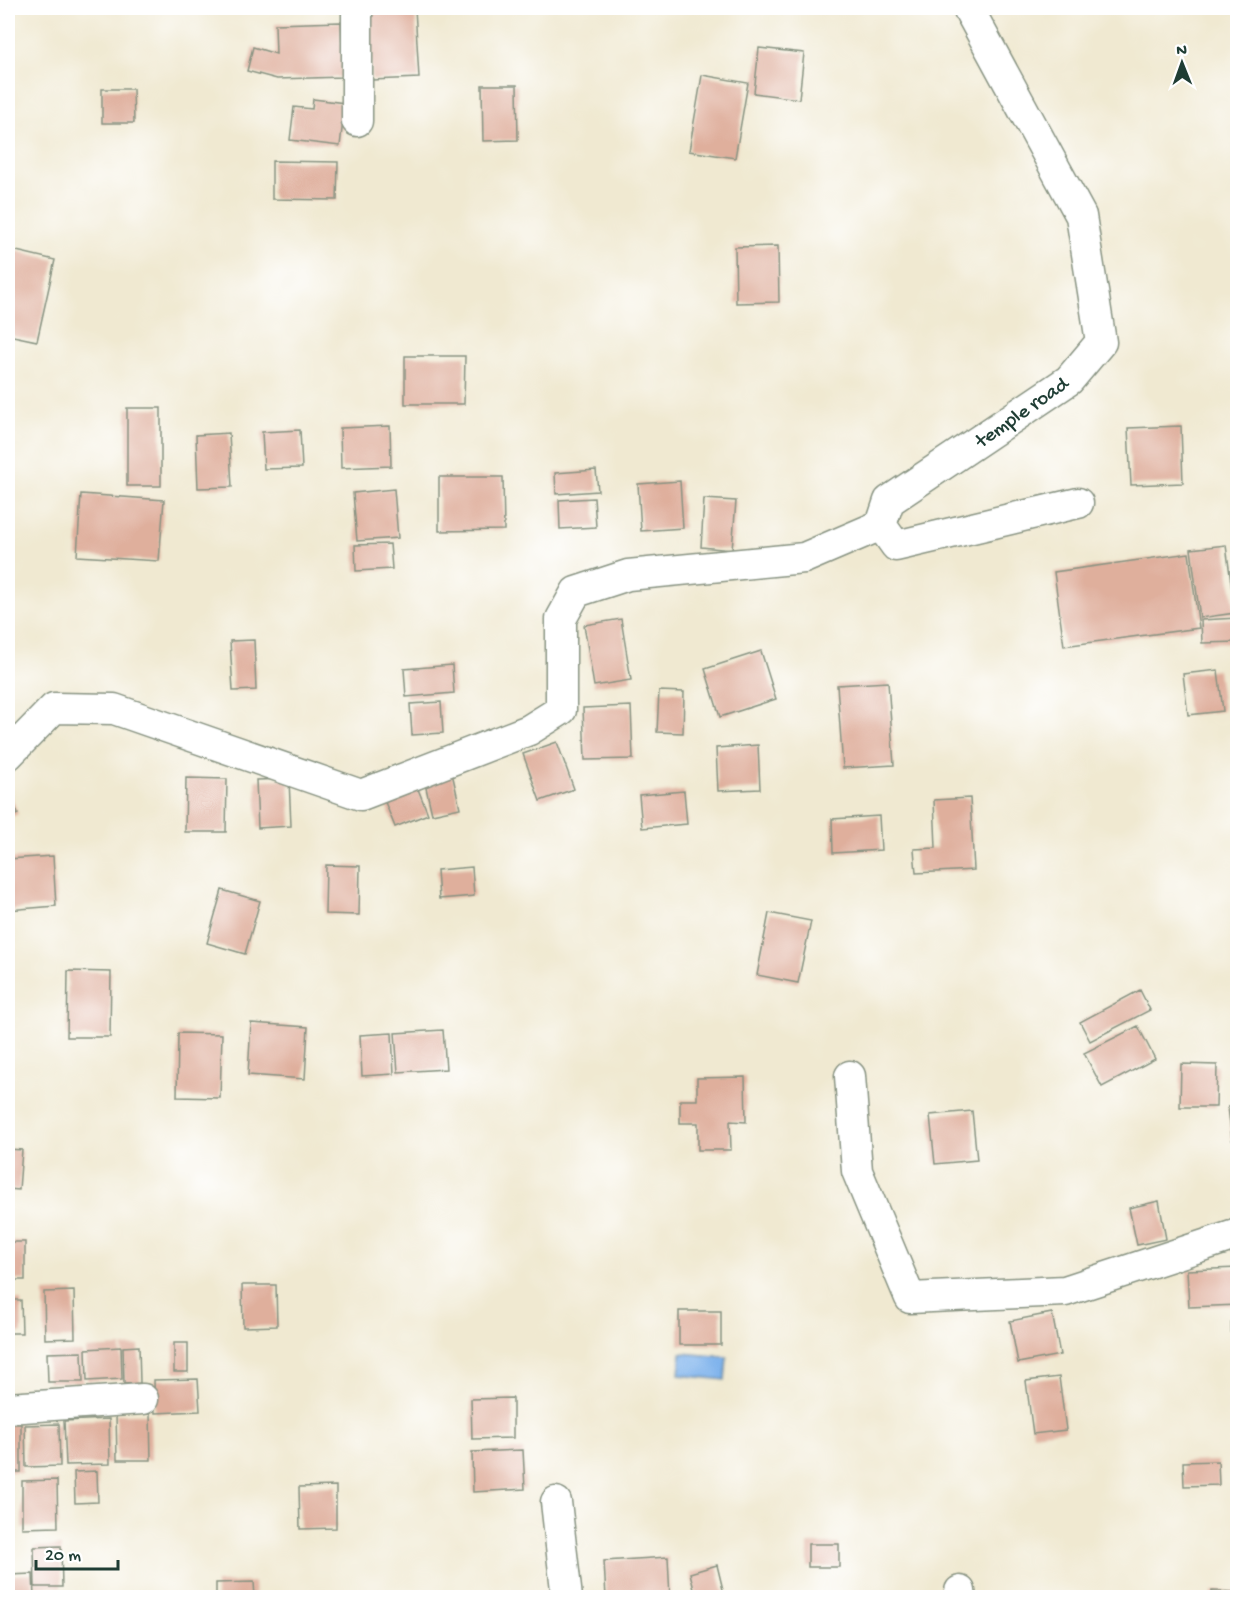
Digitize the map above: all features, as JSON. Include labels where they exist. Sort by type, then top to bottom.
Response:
[{"type":"street","points":[[357,8],[357,121]]},
{"type":"street","name":"temple road","points":[[881,525],[889,501],[1069,380],[1101,342],[1081,216],[968,8]]},
{"type":"street","points":[[8,755],[54,708],[114,708],[361,795],[529,730],[561,710],[561,619],[576,592],[628,575],[804,558],[881,525],[896,546],[1078,503]]},
{"type":"street","points":[[850,1076],[857,1171],[910,1298],[1065,1291],[1238,1234]]},
{"type":"street","points":[[8,1408],[143,1398]]},
{"type":"street","points":[[556,1502],[567,1598]]},
{"type":"water","points":[[681,1353],[727,1357],[725,1380],[679,1375]]},
{"type":"building","points":[[368,8],[415,8],[419,78],[372,80]]},
{"type":"building","points":[[341,22],[343,77],[277,79],[247,71],[253,47],[276,54],[275,24]]},
{"type":"building","points":[[759,48],[804,53],[799,99],[754,93]]},
{"type":"building","points":[[702,75],[748,83],[735,158],[689,151]]},
{"type":"building","points":[[482,85],[517,85],[518,140],[483,141]]},
{"type":"building","points":[[102,89],[133,89],[134,123],[102,123]]},
{"type":"building","points":[[313,99],[345,103],[340,146],[290,140],[294,107],[312,109]]},
{"type":"building","points":[[272,161],[338,162],[337,200],[272,199]]},
{"type":"building","points":[[778,246],[779,302],[736,303],[735,247]]},
{"type":"building","points":[[8,249],[55,260],[37,341],[8,335]]},
{"type":"building","points":[[405,356],[465,356],[464,404],[405,404]]},
{"type":"building","points":[[127,408],[161,408],[161,486],[127,486]]},
{"type":"building","points":[[390,426],[391,466],[341,468],[340,428]]},
{"type":"building","points":[[1181,426],[1183,483],[1131,485],[1128,428]]},
{"type":"building","points":[[300,430],[302,468],[264,469],[262,432]]},
{"type":"building","points":[[229,433],[232,487],[198,488],[196,435]]},
{"type":"building","points":[[596,470],[598,491],[556,494],[555,473]]},
{"type":"building","points":[[439,477],[503,477],[504,530],[439,531]]},
{"type":"building","points":[[680,481],[683,528],[641,531],[638,484]]},
{"type":"building","points":[[394,489],[398,538],[357,541],[353,493]]},
{"type":"building","points":[[81,494],[164,500],[159,561],[77,556]]},
{"type":"building","points":[[594,498],[596,527],[560,529],[559,500]]},
{"type":"building","points":[[704,499],[736,501],[732,550],[701,547]]},
{"type":"building","points":[[390,544],[392,569],[356,571],[355,545]]},
{"type":"building","points":[[1226,545],[1235,613],[1200,618],[1191,549]]},
{"type":"building","points":[[1189,553],[1199,628],[1064,646],[1054,572]]},
{"type":"building","points":[[1238,618],[1238,642],[1202,643],[1201,620]]},
{"type":"building","points":[[621,619],[631,680],[594,686],[584,625]]},
{"type":"building","points":[[254,640],[256,690],[233,691],[230,641]]},
{"type":"building","points":[[761,651],[776,699],[720,717],[705,669]]},
{"type":"building","points":[[452,665],[454,693],[406,697],[404,669]]},
{"type":"building","points":[[1218,670],[1223,711],[1188,715],[1183,674]]},
{"type":"building","points":[[888,682],[894,765],[843,768],[837,685]]},
{"type":"building","points":[[659,691],[684,692],[683,733],[657,732]]},
{"type":"building","points":[[441,702],[443,733],[412,735],[410,704]]},
{"type":"building","points":[[631,706],[633,759],[585,760],[583,708]]},
{"type":"building","points":[[557,742],[574,789],[540,801],[523,754]]},
{"type":"building","points":[[758,745],[760,789],[718,791],[716,748]]},
{"type":"building","points":[[452,773],[460,808],[432,814],[424,779]]},
{"type":"building","points":[[186,778],[227,779],[226,832],[185,832]]},
{"type":"building","points":[[289,779],[291,826],[258,828],[256,780]]},
{"type":"building","points":[[414,779],[428,814],[395,827],[381,792]]},
{"type":"building","points":[[8,789],[18,814],[8,818]]},
{"type":"building","points":[[684,791],[687,824],[642,828],[639,795]]},
{"type":"building","points":[[970,798],[974,870],[916,873],[914,849],[936,848],[934,800]]},
{"type":"building","points":[[879,816],[881,850],[833,853],[832,819]]},
{"type":"building","points":[[53,856],[56,906],[8,910],[8,859]]},
{"type":"building","points":[[326,865],[360,866],[359,915],[325,914]]},
{"type":"building","points":[[472,867],[474,896],[439,899],[437,870]]},
{"type":"building","points":[[222,890],[260,901],[245,954],[207,943]]},
{"type":"building","points":[[769,913],[811,921],[798,983],[757,975]]},
{"type":"building","points":[[68,971],[111,972],[110,1037],[67,1037]]},
{"type":"building","points":[[1140,990],[1150,1010],[1090,1041],[1080,1022]]},
{"type":"building","points":[[251,1023],[308,1027],[305,1079],[248,1075]]},
{"type":"building","points":[[1138,1026],[1155,1059],[1102,1087],[1084,1053]]},
{"type":"building","points":[[443,1030],[446,1069],[398,1072],[395,1033]]},
{"type":"building","points":[[178,1033],[222,1034],[220,1098],[177,1097]]},
{"type":"building","points":[[392,1033],[394,1074],[362,1076],[360,1035]]},
{"type":"building","points":[[1181,1064],[1217,1065],[1216,1107],[1180,1107]]},
{"type":"building","points":[[745,1077],[746,1122],[730,1121],[731,1150],[698,1150],[698,1123],[680,1123],[680,1100],[697,1100],[697,1078]]},
{"type":"building","points":[[1238,1105],[1238,1139],[1232,1140],[1228,1107]]},
{"type":"building","points":[[972,1111],[977,1160],[935,1164],[930,1115]]},
{"type":"building","points":[[8,1149],[22,1150],[19,1190],[8,1189]]},
{"type":"building","points":[[1159,1201],[1166,1239],[1137,1245],[1129,1208]]},
{"type":"building","points":[[8,1242],[25,1242],[25,1280],[8,1280]]},
{"type":"building","points":[[1238,1268],[1238,1305],[1189,1307],[1187,1270]]},
{"type":"building","points":[[242,1285],[276,1285],[277,1326],[243,1327]]},
{"type":"building","points":[[74,1291],[75,1338],[45,1339],[44,1292]]},
{"type":"building","points":[[8,1300],[21,1300],[22,1333],[8,1333]]},
{"type":"building","points":[[679,1311],[721,1311],[721,1345],[679,1345]]},
{"type":"building","points":[[1052,1313],[1060,1355],[1018,1363],[1010,1321]]},
{"type":"building","points":[[1231,1322],[1238,1322],[1238,1377],[1232,1377]]},
{"type":"building","points":[[174,1343],[188,1343],[188,1372],[174,1372]]},
{"type":"building","points":[[139,1346],[140,1383],[124,1384],[123,1347]]},
{"type":"building","points":[[121,1347],[122,1379],[87,1381],[86,1349]]},
{"type":"building","points":[[82,1352],[83,1382],[48,1382],[47,1353]]},
{"type":"building","points":[[1059,1377],[1066,1430],[1033,1434],[1026,1381]]},
{"type":"building","points":[[198,1379],[200,1411],[155,1413],[154,1380]]},
{"type":"building","points":[[513,1398],[513,1438],[472,1439],[471,1399]]},
{"type":"building","points":[[116,1414],[150,1414],[151,1460],[117,1460]]},
{"type":"building","points":[[109,1419],[110,1464],[66,1465],[64,1421]]},
{"type":"building","points":[[8,1424],[21,1424],[21,1472],[8,1472]]},
{"type":"building","points":[[59,1424],[60,1466],[26,1467],[25,1425]]},
{"type":"building","points":[[523,1450],[525,1489],[473,1492],[472,1452]]},
{"type":"building","points":[[1218,1461],[1219,1485],[1184,1486],[1183,1462]]},
{"type":"building","points":[[97,1471],[98,1502],[75,1503],[74,1472]]},
{"type":"building","points":[[57,1480],[58,1527],[22,1528],[22,1481]]},
{"type":"building","points":[[336,1486],[336,1528],[300,1529],[299,1487]]},
{"type":"building","points":[[808,1544],[839,1544],[839,1567],[808,1567]]},
{"type":"building","points":[[61,1546],[62,1587],[35,1587],[34,1547]]},
{"type":"building","points":[[668,1557],[670,1598],[606,1598],[604,1561]]},
{"type":"building","points":[[717,1565],[725,1598],[696,1598],[690,1573]]},
{"type":"building","points":[[33,1574],[34,1598],[9,1598],[8,1575]]},
{"type":"building","points":[[254,1582],[255,1598],[216,1598],[216,1583]]},
{"type":"building","points":[[1212,1591],[1238,1592],[1238,1598],[1212,1598]]}]
